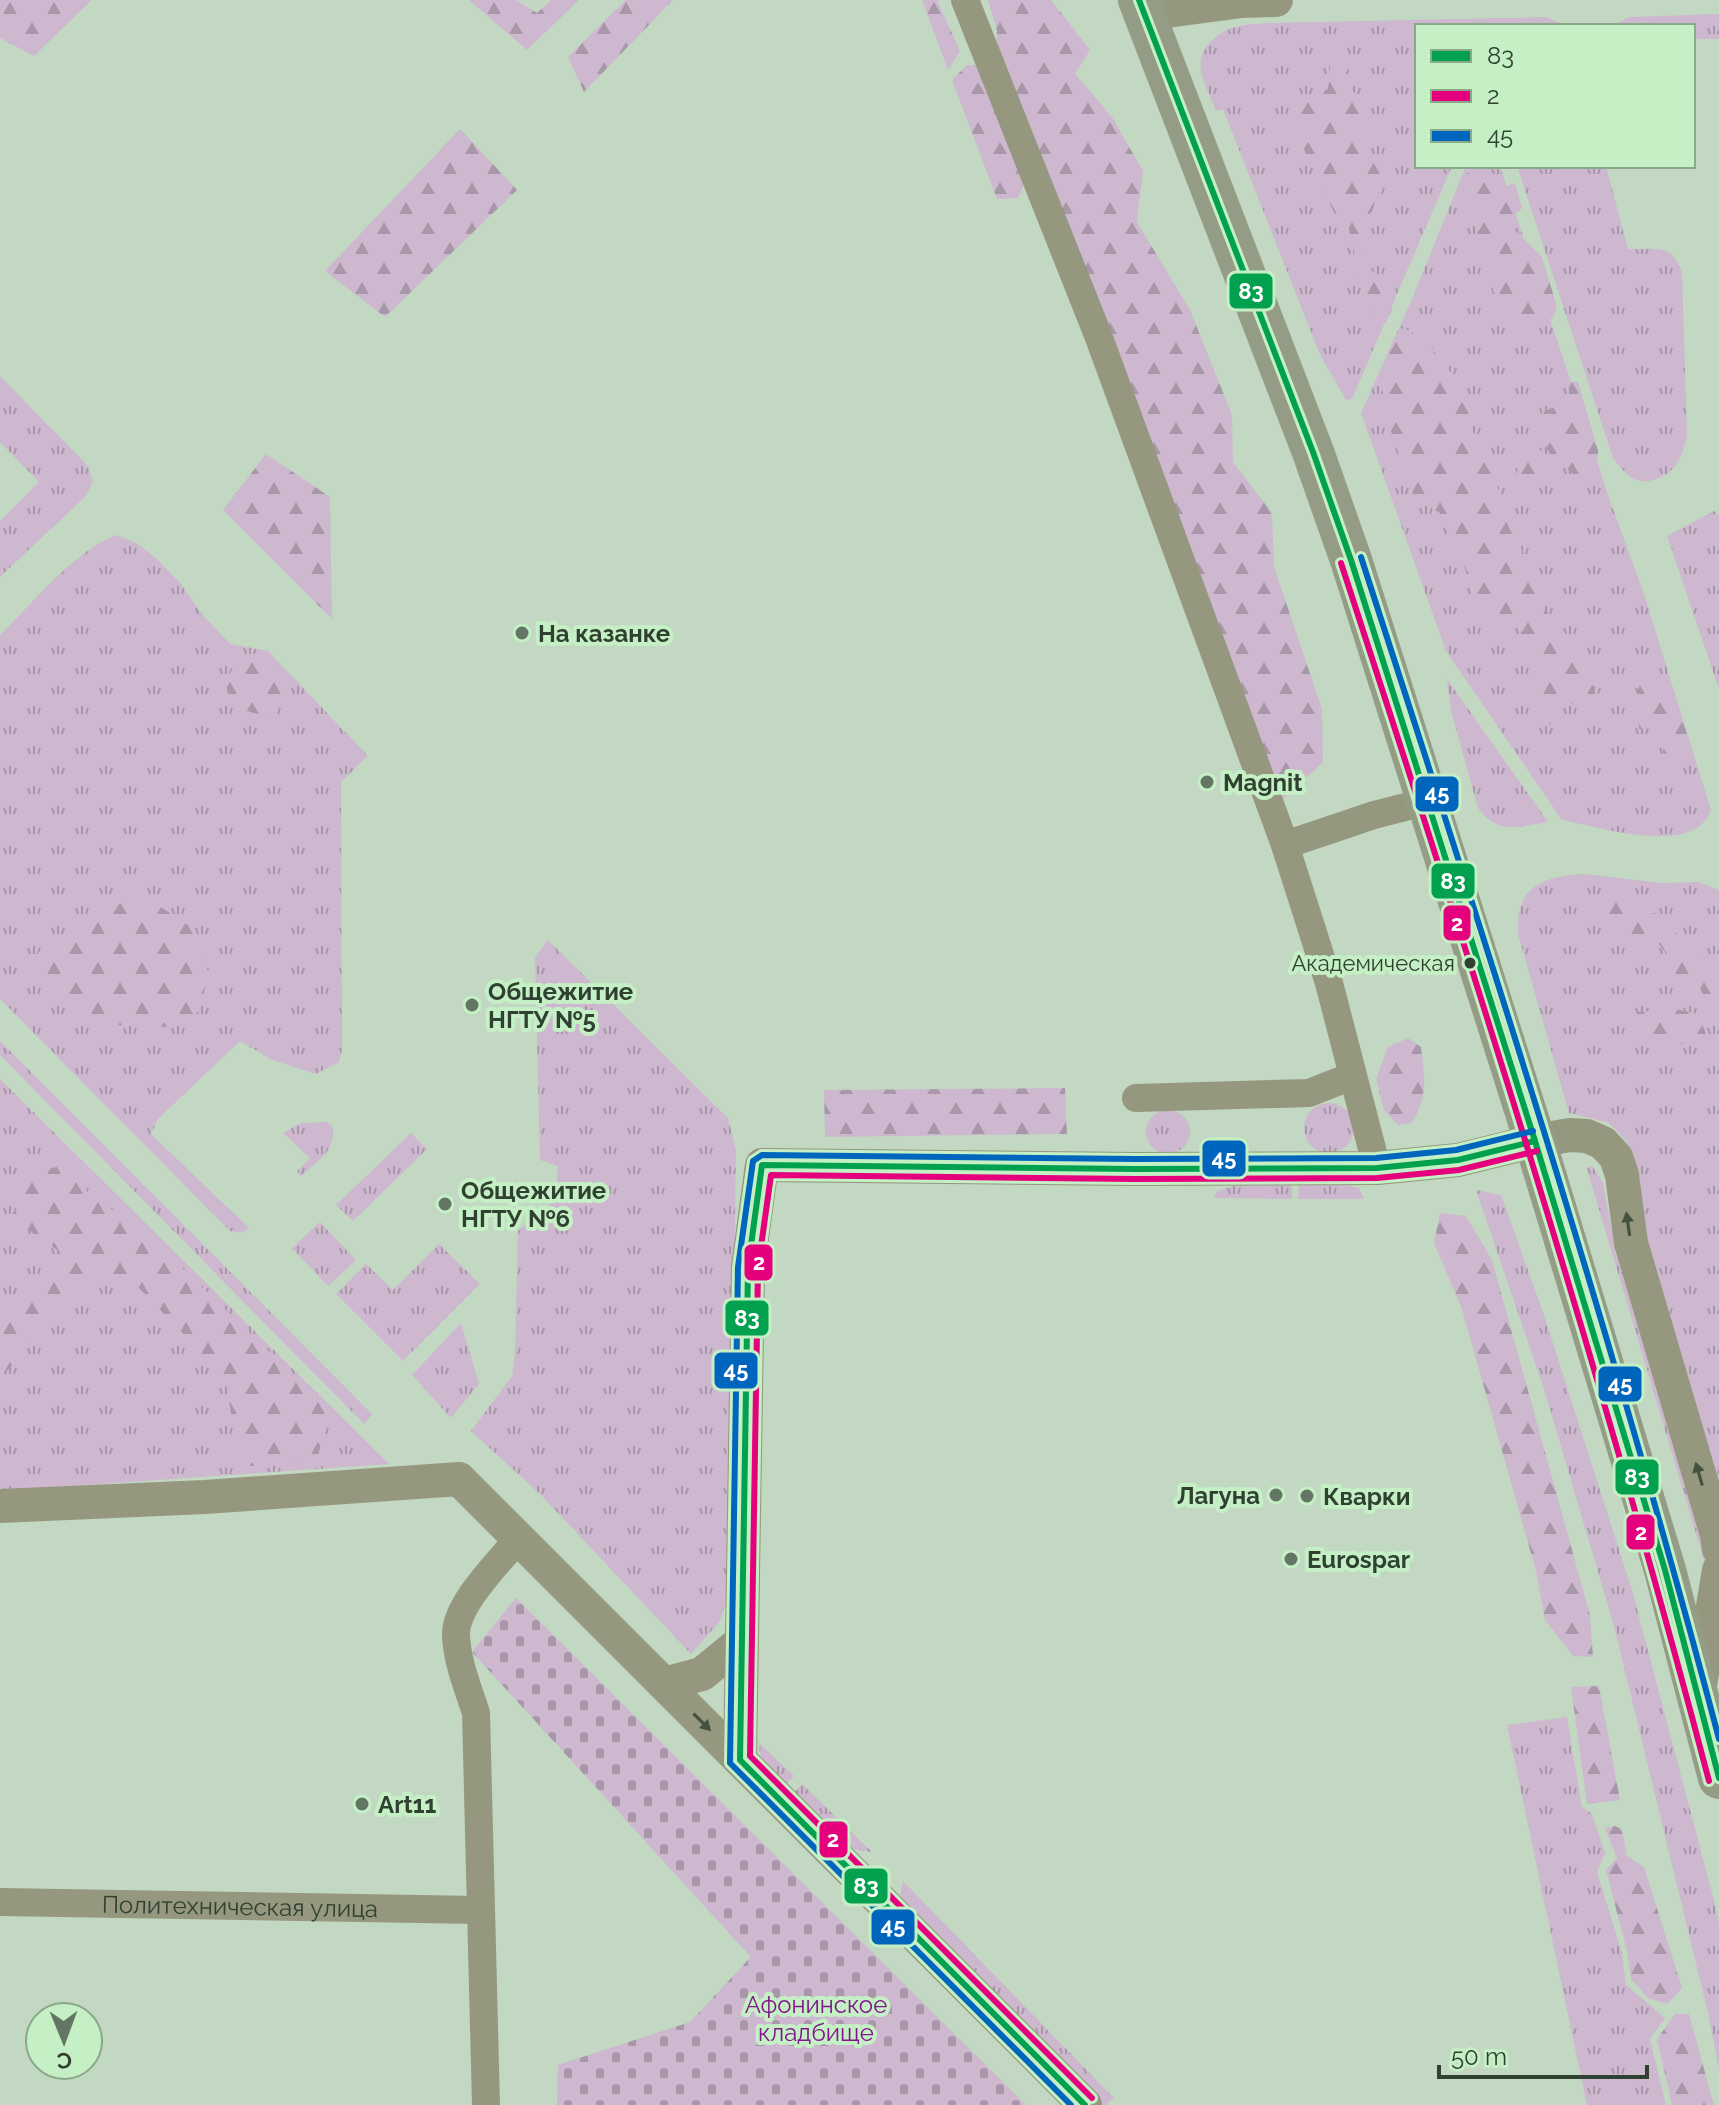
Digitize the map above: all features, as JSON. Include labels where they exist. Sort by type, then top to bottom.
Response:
[{"type":"main road","points":[[1142,7],[1313,452],[1351,560],[1535,1141],[1665,1570],[1719,1778]]},
{"type":"street","points":[[965,0],[1098,335],[1285,845],[1329,983],[1377,1168]]},
{"type":"street","points":[[1142,7],[1276,0]]},
{"type":"street","points":[[1285,845],[1374,815],[1429,801]]},
{"type":"street","points":[[1136,1098],[1309,1093],[1352,1076]]},
{"type":"street","points":[[740,1760],[748,1267],[762,1165],[1377,1168],[1458,1160],[1535,1141],[1570,1135],[1587,1136],[1603,1143],[1616,1157],[1622,1175],[1631,1243],[1719,1549]]},
{"type":"street","points":[[0,1506],[205,1497],[459,1479],[1085,2105]]},
{"type":"street","points":[[486,2105],[476,1713],[463,1671],[456,1633],[460,1615],[518,1539]]},
{"type":"street","points":[[1698,1695],[1719,1570]]},
{"type":"street","points":[[664,1684],[702,1674],[741,1642]]},
{"type":"street","name":"Политехническая улица","points":[[0,1902],[480,1910]]},
{"type":"green space","points":[[0,0],[92,0],[34,56],[0,38]]},
{"type":"green space","points":[[469,0],[516,0],[537,13],[551,0],[579,0],[527,50]]},
{"type":"green space","points":[[626,0],[673,0],[584,92],[568,57]]},
{"type":"green space","points":[[922,0],[937,0],[960,51],[948,70]]},
{"type":"green space","points":[[988,0],[1051,0],[1090,50],[1075,74],[1112,117],[1143,171],[1137,222],[1190,310],[1232,415],[1233,462],[1272,513],[1274,567],[1322,709],[1323,762],[1265,816],[1036,157],[1018,198],[997,199],[952,80],[967,65],[996,65],[997,31]]},
{"type":"green space","points":[[1719,14],[1719,39],[1695,39],[1695,24],[1616,24],[1629,17]]},
{"type":"green space","points":[[1546,17],[1562,24],[1415,24],[1415,168],[1451,168],[1352,399],[1346,400],[1320,355],[1223,109],[1216,111],[1202,75],[1202,56],[1214,39],[1236,27],[1269,23]]},
{"type":"green space","points":[[1340,53],[1349,65],[1347,85],[1365,104],[1361,143],[1379,172],[1382,183],[1372,211],[1362,227],[1371,270],[1391,287],[1392,309],[1386,323],[1376,320],[1363,292],[1348,225],[1340,225],[1291,122],[1292,106],[1328,89],[1330,65]]},
{"type":"green space","points":[[460,129],[517,190],[385,317],[325,271]]},
{"type":"green space","points":[[1465,168],[1501,168],[1609,498],[1644,594],[1711,810],[1701,824],[1686,833],[1644,836],[1562,820],[1446,651],[1361,413]]},
{"type":"green space","points":[[1518,168],[1607,168],[1628,249],[1667,252],[1678,262],[1682,272],[1687,435],[1683,451],[1676,465],[1665,475],[1647,481],[1640,481],[1626,473],[1613,458]]},
{"type":"green space","points":[[1474,169],[1487,171],[1487,183],[1497,190],[1515,183],[1522,208],[1513,217],[1515,230],[1542,257],[1557,307],[1553,318],[1536,325],[1513,321],[1493,291],[1495,266],[1480,236],[1470,202],[1462,190],[1462,176]]},
{"type":"green space","points":[[1400,328],[1410,331],[1432,349],[1463,388],[1477,448],[1494,473],[1509,528],[1543,588],[1542,607],[1587,658],[1596,701],[1592,708],[1578,709],[1565,697],[1557,702],[1552,723],[1544,727],[1536,726],[1534,662],[1515,615],[1493,629],[1485,621],[1473,600],[1461,559],[1440,513],[1413,498],[1411,483],[1389,426],[1383,388],[1384,363]]},
{"type":"green space","points":[[0,376],[88,466],[93,481],[86,496],[0,577],[0,521],[39,482],[0,442]]},
{"type":"green space","points":[[1568,382],[1578,382],[1598,450],[1597,473],[1585,483],[1551,454],[1542,436],[1542,412],[1570,401]]},
{"type":"green space","points":[[1532,446],[1542,451],[1549,469],[1538,481],[1526,480],[1517,474],[1519,455]]},
{"type":"green space","points":[[266,454],[330,497],[332,619],[223,510]]},
{"type":"green space","points":[[1714,511],[1719,516],[1719,689],[1667,536]]},
{"type":"green space","points":[[117,535],[138,544],[157,559],[230,644],[268,651],[368,756],[341,782],[342,1050],[339,1062],[316,1074],[272,1060],[240,1041],[158,1119],[151,1134],[249,1228],[241,1233],[230,1231],[0,999],[0,635],[70,565]]},
{"type":"green space","points":[[248,656],[269,662],[286,676],[287,690],[276,714],[249,711],[229,697],[229,676],[237,664]]},
{"type":"green space","points":[[1447,679],[1548,822],[1518,827],[1501,826],[1485,817],[1478,808],[1451,711]]},
{"type":"green space","points":[[1641,682],[1671,689],[1685,733],[1681,748],[1674,755],[1663,753],[1664,741],[1655,728],[1639,729],[1637,692]]},
{"type":"green space","points":[[1585,874],[1661,883],[1699,882],[1719,890],[1719,1487],[1646,1243],[1640,1179],[1628,1143],[1609,1123],[1569,1113],[1518,934],[1521,905],[1534,887],[1544,881]]},
{"type":"green space","points":[[144,896],[191,927],[209,974],[199,1011],[168,1027],[106,1025],[77,1016],[34,955],[106,909]]},
{"type":"green space","points":[[1599,897],[1628,902],[1657,914],[1707,963],[1719,980],[1719,1010],[1710,1009],[1698,984],[1676,984],[1669,977],[1668,956],[1655,939],[1629,933],[1597,910]]},
{"type":"green space","points":[[548,940],[728,1118],[736,1150],[730,1590],[720,1621],[691,1654],[541,1495],[471,1431],[512,1376],[518,1231],[556,1199],[558,1166],[540,1160],[535,958]]},
{"type":"green space","points":[[1675,1009],[1698,1014],[1708,1039],[1666,1047],[1632,1041],[1630,1028],[1639,1012]]},
{"type":"green space","points":[[1408,1038],[1421,1047],[1424,1086],[1421,1104],[1412,1123],[1398,1125],[1384,1110],[1376,1079],[1388,1047]]},
{"type":"green space","points":[[0,1041],[372,1414],[364,1424],[0,1055]]},
{"type":"green space","points":[[0,1079],[389,1464],[0,1491]]},
{"type":"green space","points":[[1065,1088],[1067,1134],[825,1137],[824,1090]]},
{"type":"green space","points":[[1329,1103],[1347,1110],[1354,1128],[1347,1146],[1329,1153],[1311,1146],[1304,1128],[1311,1110]]},
{"type":"green space","points":[[1168,1110],[1183,1117],[1190,1132],[1183,1147],[1168,1154],[1153,1147],[1146,1132],[1153,1117]]},
{"type":"green space","points":[[326,1122],[332,1125],[333,1133],[329,1148],[301,1176],[297,1171],[310,1158],[283,1133],[301,1123]]},
{"type":"green space","points":[[411,1133],[427,1149],[353,1221],[336,1205]]},
{"type":"green space","points":[[68,1164],[91,1197],[137,1225],[328,1408],[317,1462],[218,1468],[238,1454],[225,1377],[138,1287],[96,1269],[4,1374],[0,1340],[3,1321],[60,1252],[13,1219],[26,1175]]},
{"type":"green space","points":[[1593,1167],[1603,1183],[1616,1253],[1708,1556],[1705,1564],[1587,1169]]},
{"type":"green space","points":[[1246,1183],[1292,1183],[1292,1199],[1213,1198],[1219,1190]]},
{"type":"green space","points":[[1299,1184],[1347,1185],[1359,1188],[1364,1199],[1298,1199]]},
{"type":"green space","points":[[1476,1190],[1501,1195],[1543,1312],[1632,1590],[1719,1924],[1719,2070],[1709,2017],[1614,1626],[1544,1389]]},
{"type":"green space","points":[[1440,1213],[1466,1216],[1492,1260],[1590,1615],[1593,1657],[1573,1656],[1545,1620],[1536,1571],[1462,1309],[1434,1243]]},
{"type":"green space","points":[[320,1222],[356,1260],[328,1286],[292,1248]]},
{"type":"green space","points":[[439,1244],[480,1284],[403,1361],[336,1294],[366,1264],[393,1290]]},
{"type":"green space","points":[[461,1323],[479,1384],[451,1418],[412,1375]]},
{"type":"green space","name":"Афонинское кладбище","points":[[516,1598],[1026,2105],[557,2105],[558,2065],[690,2022],[751,1957],[472,1652]]},
{"type":"green space","points":[[1599,1686],[1620,1800],[1587,1804],[1571,1687]]},
{"type":"green space","points":[[1567,1717],[1582,1807],[1592,1814],[1605,1853],[1597,1872],[1622,1953],[1626,1985],[1665,2018],[1650,2039],[1666,2105],[1587,2105],[1507,1725]]},
{"type":"green space","points":[[758,1742],[794,1776],[784,1787],[761,1758]]},
{"type":"green space","points":[[802,1784],[872,1852],[849,1849],[792,1795]]},
{"type":"green space","points":[[1615,1826],[1622,1829],[1627,1856],[1644,1867],[1682,1988],[1667,2004],[1648,1998],[1631,1979],[1606,1870],[1617,1858],[1605,1828]]},
{"type":"green space","points":[[903,1881],[1114,2098],[1106,2105],[1100,2105],[904,1904],[900,1894]]},
{"type":"green space","points":[[1675,2014],[1689,2014],[1714,2105],[1672,2105],[1657,2039]]},
{"type":"transit line","name":"83","points":[[1139,0],[1313,452],[1351,560],[1535,1141],[1665,1570],[1719,1778]]},
{"type":"transit line","name":"45","points":[[1361,557],[1593,1293],[1719,1739]]},
{"type":"transit line","name":"2","points":[[1341,563],[1534,1169],[1668,1627],[1709,1781]]},
{"type":"transit line","name":"45","points":[[1071,2105],[730,1763],[738,1267],[753,1161],[762,1155],[1376,1158],[1456,1150],[1533,1131]]},
{"type":"transit line","name":"83","points":[[1085,2105],[740,1760],[748,1267],[762,1165],[1377,1168],[1458,1160],[1535,1141]]},
{"type":"transit line","name":"2","points":[[1092,2098],[750,1756],[758,1268],[771,1175],[1377,1178],[1459,1170],[1537,1151]]},
{"type":"place","name":"На казанке","points":[[522,633]]},
{"type":"place","name":"Magnit","points":[[1207,782]]},
{"type":"place","name":"Академическая","points":[[1470,963]]},
{"type":"place","name":"Общежитие НГТУ №5","points":[[472,1005]]},
{"type":"place","name":"Общежитие НГТУ №6","points":[[445,1204]]},
{"type":"place","name":"Лагуна","points":[[1276,1495]]},
{"type":"place","name":"Кварки","points":[[1307,1496]]},
{"type":"place","name":"Eurospar","points":[[1291,1559]]},
{"type":"place","name":"Art11","points":[[362,1804]]}]
